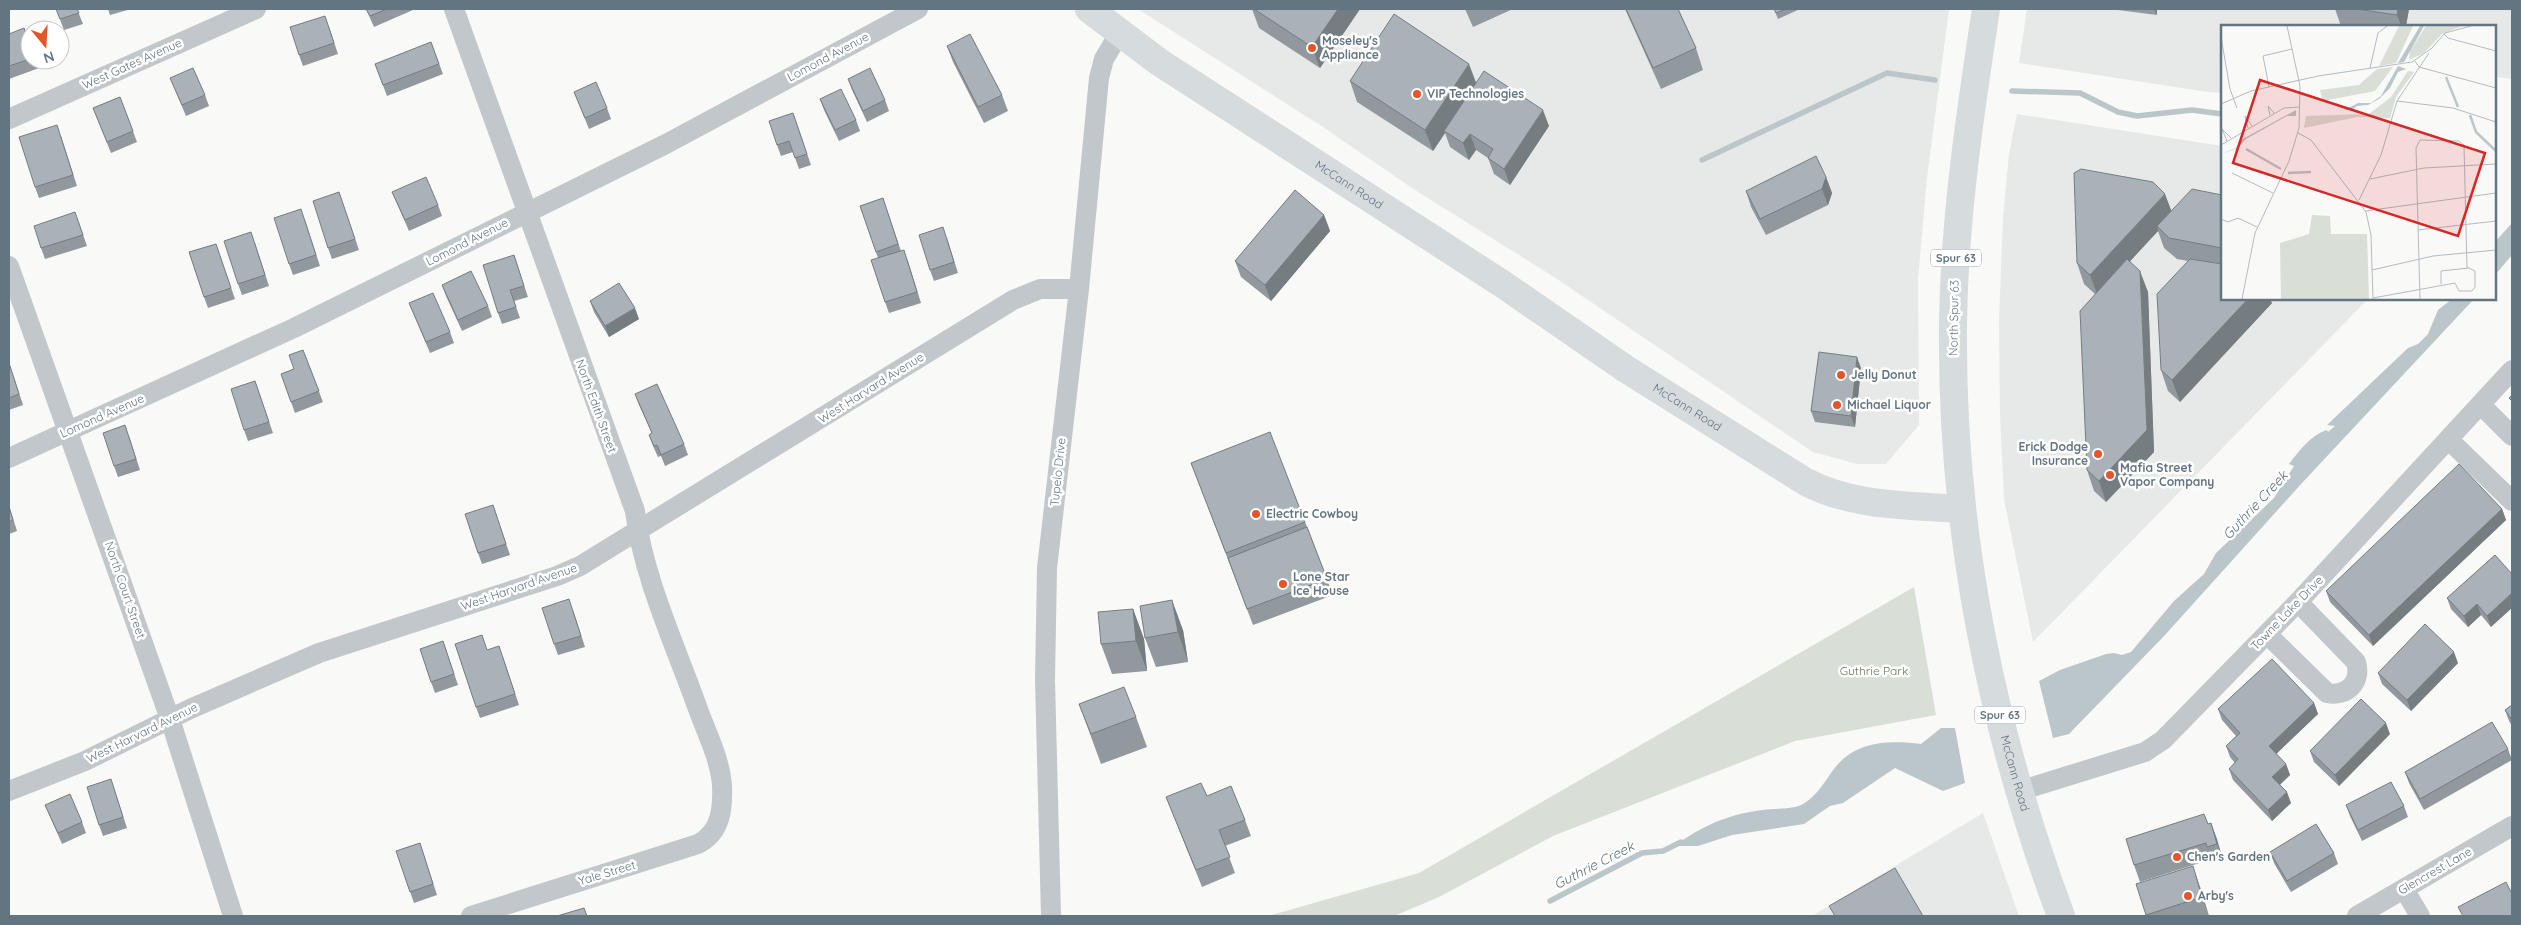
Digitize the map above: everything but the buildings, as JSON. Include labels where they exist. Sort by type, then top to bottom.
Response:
[{"type":"street","name":"West Gates Avenue","points":[[9,118],[256,9]]},
{"type":"street","name":"North Edith Street","points":[[454,9],[635,511],[640,548],[717,762],[722,783],[722,806]]},
{"type":"street","name":"Lomond Avenue","points":[[9,458],[294,328],[678,138],[918,9]]},
{"type":"street","name":"McCann Road","points":[[1089,9],[1119,34],[1166,67],[1539,309],[1626,369],[1806,482],[1831,494],[1854,500],[1962,509],[1988,670],[2019,791],[2060,916]]},
{"type":"street","name":"North Spur 63","points":[[1962,509],[1954,403],[1955,278],[1963,166],[1986,9]]},
{"type":"street","name":"Tupelo Drive","points":[[1051,916],[1045,671],[1047,568],[1079,289],[1099,78],[1104,59],[1119,34]]},
{"type":"street","name":"North Court Street","points":[[9,266],[170,719],[233,916]]},
{"type":"street","name":"West Harvard Avenue","points":[[9,791],[85,761],[170,719],[319,654],[568,572],[592,560],[1013,300],[1040,288],[1079,289]]},
{"type":"street","name":"Towne Lake Drive","points":[[2019,791],[2145,752],[2174,729],[2298,602],[2512,370]]},
{"type":"street","points":[[2480,405],[2512,436]]},
{"type":"street","points":[[2449,440],[2512,501]]},
{"type":"street","points":[[2267,634],[2327,693],[2345,692],[2352,686],[2357,680],[2359,671],[2356,662],[2298,602]]},
{"type":"street","name":"Yale Street","points":[[471,916],[698,844],[715,830],[722,806]]},
{"type":"street","name":"Glencrest Lane","points":[[2357,916],[2512,826]]},
{"type":"street","points":[[2404,889],[2420,916]]},
{"type":"shaded area","points":[[1138,9],[1949,9],[1927,178],[1918,279],[1919,425],[1886,464],[1857,464],[1813,452],[1554,277],[1415,190],[1323,127]]},
{"type":"shaded area","points":[[2027,9],[2512,9],[2512,79],[2496,77],[2496,25],[2221,25],[2221,93],[2019,63]]},
{"type":"shaded area","points":[[2017,114],[2221,146],[2221,300],[2367,300],[2033,642],[2004,499],[2000,415],[1999,321],[2003,217],[2009,154]]},
{"type":"shaded area","points":[[2512,223],[2512,255],[2496,274],[2496,241]]},
{"type":"shaded area","points":[[2451,300],[2473,300],[2302,483],[2165,635],[2069,734],[2053,738],[2039,681],[2060,670],[2106,654],[2122,655],[2131,652],[2174,601],[2204,574],[2216,553],[2274,498],[2294,466],[2289,464],[2301,449],[2321,432],[2327,430],[2328,432],[2335,426],[2327,425],[2408,348],[2418,344],[2428,334],[2438,310]]},
{"type":"shaded area","points":[[1941,728],[1955,728],[1965,783],[1943,791],[1895,768],[1843,803],[1830,806],[1804,824],[1732,835],[1698,846],[1674,846],[1705,827],[1738,814],[1799,806],[1817,793],[1834,769],[1852,753],[1873,744],[1896,742],[1921,744]]},
{"type":"shaded area","points":[[1983,813],[2019,916],[1812,916]]},
{"type":"green space","name":"Guthrie Park","points":[[1914,587],[1936,715],[1795,741],[1553,836],[1439,897],[1394,916],[1268,916],[1419,873]]},
{"type":"waterway","points":[[1702,160],[1887,73],[1935,80]]},
{"type":"waterway","points":[[2012,91],[2080,93],[2118,112],[2137,116],[2192,110],[2221,114]]},
{"type":"waterway","name":"Guthrie Creek","points":[[1550,901],[1642,853],[1663,851],[1681,842]]},
{"type":"place","name":"Moseley's Appliance","points":[[1312,48]]},
{"type":"place","name":"VIP Technologies","points":[[1417,94]]},
{"type":"place","name":"Jelly Donut","points":[[1841,375]]},
{"type":"place","name":"Michael Liquor","points":[[1837,405]]},
{"type":"place","name":"Erick Dodge Insurance","points":[[2098,454]]},
{"type":"place","name":"Mafia Street Vapor Company","points":[[2110,475]]},
{"type":"place","name":"Electric Cowboy","points":[[1256,514]]},
{"type":"place","name":"Lone Star Ice House","points":[[1283,584]]},
{"type":"place","name":"Chen's Garden","points":[[2177,857]]},
{"type":"place","name":"Arby's","points":[[2188,896]]}]
